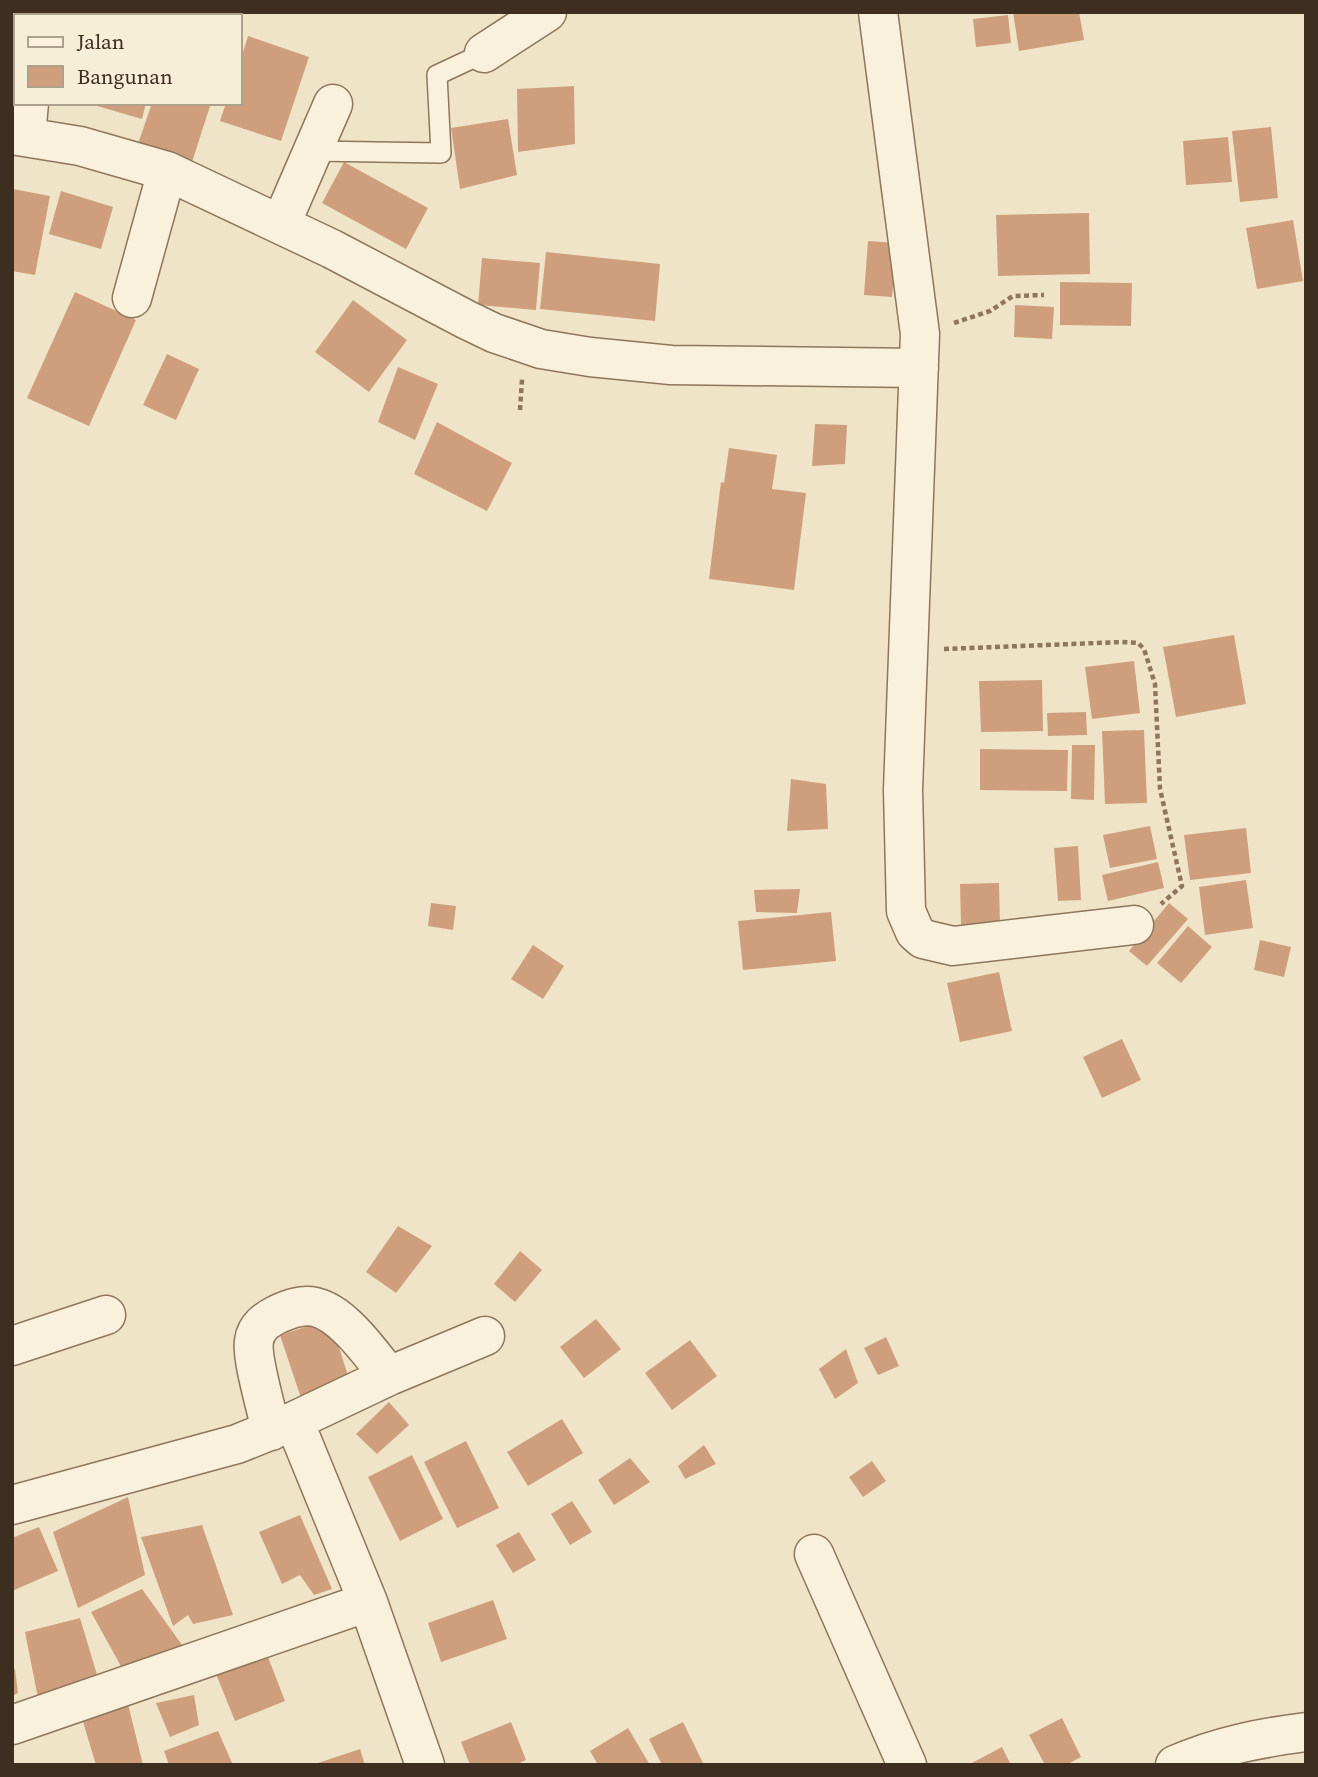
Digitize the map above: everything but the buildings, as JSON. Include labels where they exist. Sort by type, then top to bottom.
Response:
[{"type":"street","points":[[484,53],[547,12]]},
{"type":"street","points":[[878,12],[919,351],[903,790],[906,911],[915,932],[923,939],[953,946],[1134,925]]},
{"type":"street","points":[[281,224],[334,104]]},
{"type":"street","points":[[22,125],[80,146],[167,171],[281,224],[467,320],[541,349],[671,365],[919,351]]},
{"type":"street","points":[[132,298],[167,171]]},
{"type":"street","points":[[389,1376],[341,1321],[326,1310],[308,1306],[276,1315],[255,1332],[253,1348],[283,1426],[368,1602],[425,1765]]},
{"type":"street","points":[[12,1346],[106,1315]]},
{"type":"street","points":[[12,1505],[237,1444],[485,1336]]},
{"type":"street","points":[[814,1553],[907,1765]]},
{"type":"street","points":[[12,1725],[368,1602]]},
{"type":"street","points":[[1175,1765],[1203,1752],[1238,1742],[1306,1732]]},
{"type":"lane","points":[[312,151],[441,153],[437,75],[484,53]]},
{"type":"path","points":[[919,351],[1013,296],[1044,295]]},
{"type":"path","points":[[908,651],[1122,642],[1138,643],[1144,649],[1156,684],[1160,789],[1182,886],[1134,925]]}]
